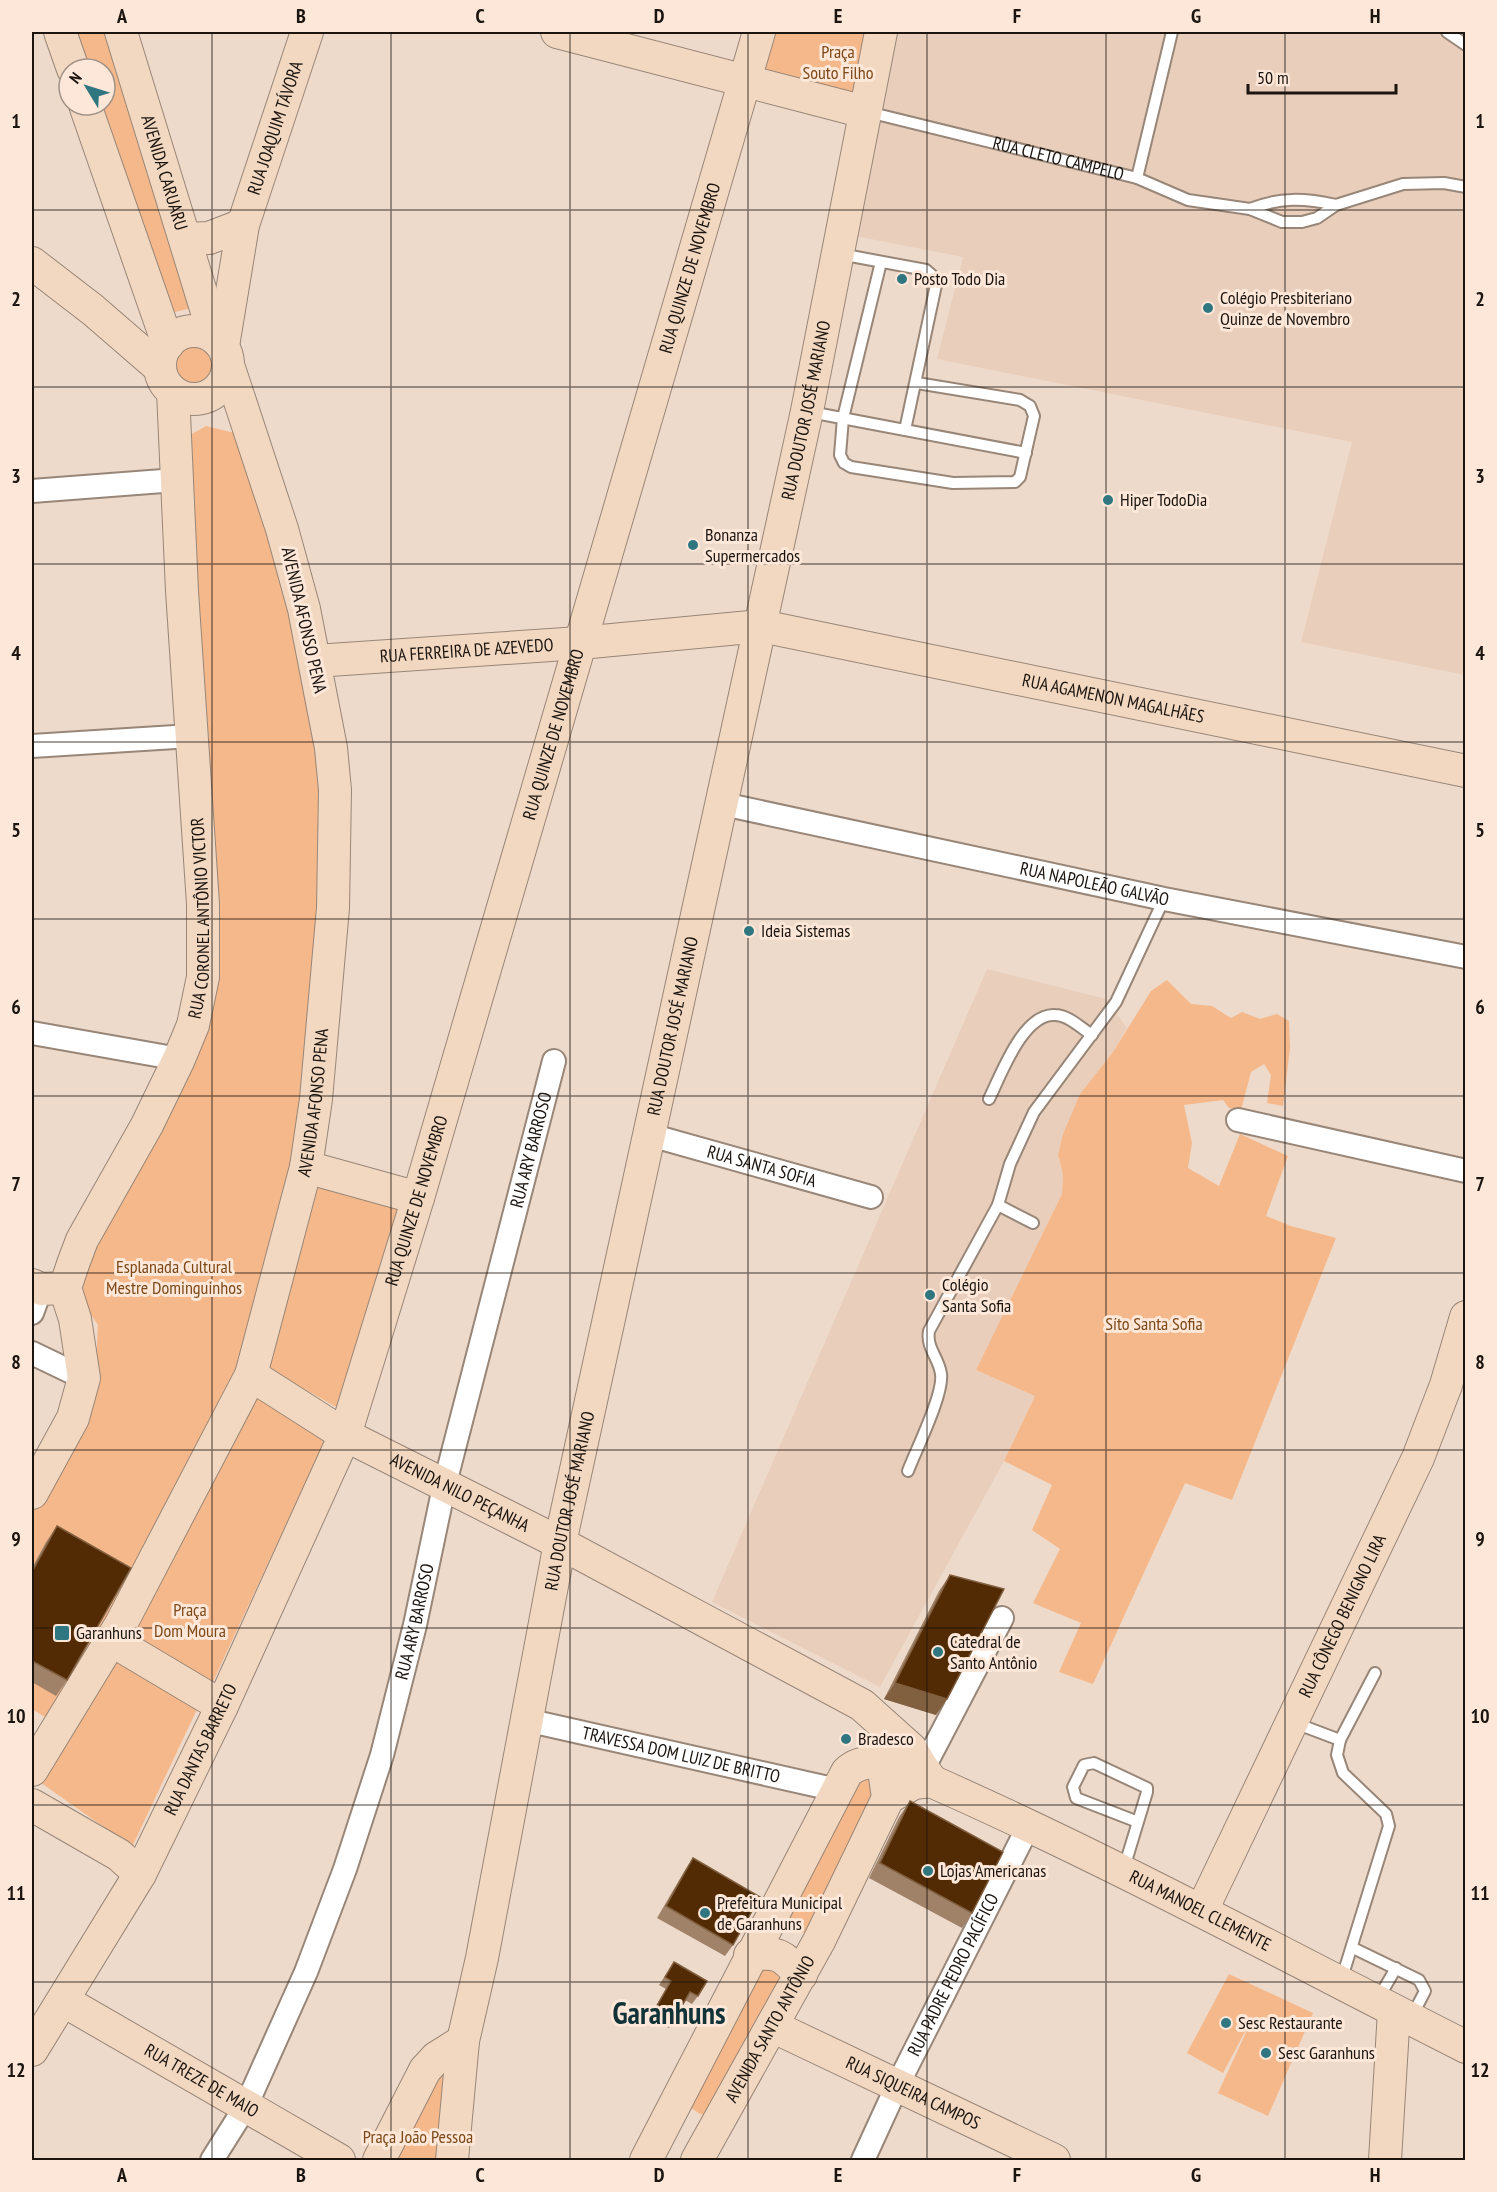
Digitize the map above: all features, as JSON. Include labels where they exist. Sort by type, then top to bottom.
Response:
[{"type":"main road","points":[[60,32],[69,57]]},
{"type":"main road","name":"AVENIDA CARUARU","points":[[121,32],[222,349]]},
{"type":"main road","name":"RUA JOAQUIM TÁVORA","points":[[222,349],[243,225],[307,32]]},
{"type":"main road","points":[[557,32],[865,112]]},
{"type":"main road","name":"RUA QUINZE DE NOVEMBRO","points":[[345,1435],[418,1198],[759,32]]},
{"type":"main road","name":"RUA DOUTOR JOSÉ MARIANO","points":[[452,2160],[465,2031],[482,1958],[560,1543],[651,1135],[807,411],[881,32]]},
{"type":"main road","points":[[90,117],[167,362]]},
{"type":"main road","points":[[186,239],[209,238],[243,225]]},
{"type":"main road","points":[[32,263],[93,310],[140,329],[167,362],[192,400],[213,394],[226,378],[222,349],[195,331],[176,336],[167,362]]},
{"type":"main road","name":"AVENIDA AFONSO PENA","points":[[32,1770],[111,1640],[251,1375],[306,1167],[326,1006],[336,848],[334,779],[315,662],[282,529],[222,349]]},
{"type":"main road","name":"RUA CORONEL ANTÔNIO VICTOR","points":[[84,1378],[75,1319],[42,1294],[82,1240],[147,1125],[193,1025],[199,1002],[204,954],[167,362]]},
{"type":"main road","name":"RUA FERREIRA DE AZEVEDO","points":[[315,662],[580,643],[761,626]]},
{"type":"main road","name":"RUA AGAMENON MAGALHÃES","points":[[761,626],[1466,771]]},
{"type":"main road","points":[[306,1167],[418,1198]]},
{"type":"main road","name":"RUA CÔNEGO BENIGNO LIRA","points":[[1202,1910],[1418,1458],[1456,1387],[1466,1317]]},
{"type":"main road","name":"AVENIDA NILO PEÇANHA","points":[[251,1375],[345,1435],[444,1487],[560,1543],[862,1705],[911,1749],[927,1775]]},
{"type":"main road","points":[[32,1493],[73,1418],[84,1378]]},
{"type":"main road","name":"RUA DANTAS BARRETO","points":[[32,2050],[140,1874],[222,1706],[345,1435]]},
{"type":"main road","points":[[111,1640],[222,1706]]},
{"type":"main road","points":[[862,1705],[883,1762],[888,1798],[927,1775]]},
{"type":"main road","points":[[652,2148],[837,1790],[852,1767],[883,1762]]},
{"type":"main road","name":"RUA MANOEL CLEMENTE","points":[[883,1762],[927,1775],[1202,1910],[1466,2047]]},
{"type":"main road","name":"AVENIDA SANTO ANTÔNIO","points":[[698,2159],[717,2122],[774,2027],[819,1941],[888,1798]]},
{"type":"main road","points":[[32,1805],[119,1855],[140,1874]]},
{"type":"main road","points":[[773,1915],[780,1928],[789,1936],[819,1941]]},
{"type":"main road","points":[[750,1955],[770,1952],[778,1954],[801,1975]]},
{"type":"main road","name":"RUA TREZE DE MAIO","points":[[63,2001],[339,2160]]},
{"type":"main road","points":[[1385,2160],[1394,2011]]},
{"type":"main road","name":"RUA SIQUEIRA CAMPOS","points":[[774,2027],[1054,2160]]},
{"type":"main road","points":[[379,2160],[425,2070],[465,2031]]},
{"type":"main road","points":[[676,2103],[693,2118],[702,2122],[717,2122]]},
{"type":"main road","points":[[652,2148],[681,2141],[698,2159]]},
{"type":"street","points":[[32,491],[176,480]]},
{"type":"street","points":[[32,746],[191,735]]},
{"type":"street","name":"RUA NAPOLEÃO GALVÃO","points":[[723,804],[1164,899],[1466,957]]},
{"type":"street","points":[[32,1033],[178,1059]]},
{"type":"street","name":"RUA ARY BARROSO","points":[[212,2160],[246,2106],[314,1951],[345,1869],[382,1755],[415,1625],[444,1487],[554,1061]]},
{"type":"street","points":[[1238,1120],[1466,1170]]},
{"type":"street","name":"RUA SANTA SOFIA","points":[[651,1135],[871,1197]]},
{"type":"street","points":[[32,1353],[84,1378]]},
{"type":"street","points":[[927,1775],[1002,1618]]},
{"type":"street","name":"TRAVESSA DOM LUIZ DE BRITTO","points":[[526,1720],[837,1790]]},
{"type":"street","name":"RUA PADRE PEDRO PACÍFICO","points":[[863,2160],[897,2086],[1029,1825]]},
{"type":"lane","points":[[1137,178],[1172,32]]},
{"type":"lane","points":[[1447,32],[1466,45]]},
{"type":"lane","name":"RUA CLETO CAMPELO","points":[[865,112],[1137,178],[1188,200],[1250,209]]},
{"type":"lane","points":[[1250,209],[1268,219],[1302,222],[1317,218],[1336,205],[1403,184],[1444,183],[1466,187]]},
{"type":"lane","points":[[1250,209],[1270,201],[1289,198],[1336,205]]},
{"type":"lane","points":[[837,254],[926,270],[933,276],[936,285],[917,383],[905,430]]},
{"type":"lane","points":[[880,262],[843,418],[840,455],[844,463],[851,467],[954,483],[1006,484],[1015,482],[1020,477],[1034,416],[1030,406],[1020,400],[917,383]]},
{"type":"lane","points":[[807,411],[1026,453]]},
{"type":"lane","points":[[908,1471],[942,1375],[927,1342],[929,1331],[998,1205],[1010,1164],[1034,1112],[1116,1002],[1164,899]]},
{"type":"lane","points":[[989,1099],[1017,1042],[1030,1026],[1042,1017],[1056,1014],[1092,1035]]},
{"type":"lane","points":[[998,1205],[1033,1222]]},
{"type":"lane","points":[[1341,1981],[1389,1826],[1386,1814],[1343,1773],[1337,1755],[1340,1740],[1375,1673]]},
{"type":"lane","points":[[1293,1722],[1340,1740]]},
{"type":"lane","points":[[1123,1871],[1138,1822],[1147,1788],[1094,1763],[1084,1764],[1073,1787],[1076,1798],[1138,1822]]},
{"type":"lane","points":[[1353,1948],[1396,1968],[1423,1984],[1425,1991],[1394,2011]]},
{"type":"lane","points":[[1394,2011],[1396,1968]]},
{"type":"shaded area","name":"Colégio Presbiteriano Quinze de Novembro","points":[[891,32],[1465,32],[1465,675],[1301,642],[1352,442],[937,359],[963,257],[850,235]]},
{"type":"shaded area","name":"Colégio Santa Sofia","points":[[987,969],[1106,999],[1127,1028],[1113,1052],[1080,1094],[1063,1134],[1058,1155],[1063,1174],[1062,1194],[976,1370],[1035,1396],[1004,1461],[880,1687],[712,1602]]},
{"type":"green space","points":[[66,32],[119,32],[196,307],[175,312],[162,321],[95,117],[117,117],[117,57],[75,57]]},
{"type":"green space","name":"Praça Souto Filho","points":[[764,32],[876,32],[862,100],[750,78]]},
{"type":"green space","points":[[190,338],[200,338],[210,342],[218,350],[222,365],[218,380],[210,388],[200,392],[190,392],[180,388],[172,380],[168,370],[168,360],[172,350],[180,342]]},
{"type":"green space","name":"Esplanada Cultural Mestre Dominguinhos","points":[[206,426],[235,433],[303,647],[324,782],[312,1086],[244,1369],[53,1722],[32,1709],[32,1509],[80,1419],[96,1364],[98,1325],[74,1290],[88,1237],[193,1064],[188,466],[190,435]]},
{"type":"green space","name":"Síto Santa Sofia","points":[[1167,980],[1191,1004],[1212,1006],[1231,1018],[1242,1012],[1260,1019],[1277,1014],[1289,1021],[1290,1048],[1283,1106],[1267,1103],[1271,1075],[1264,1064],[1251,1072],[1241,1110],[1229,1108],[1223,1100],[1184,1105],[1192,1143],[1188,1168],[1219,1186],[1240,1134],[1288,1156],[1266,1216],[1291,1226],[1336,1238],[1232,1500],[1185,1483],[1093,1684],[1059,1672],[1081,1623],[1033,1603],[1060,1549],[1032,1530],[1052,1485],[1004,1461],[1035,1396],[976,1370],[1062,1194],[1063,1174],[1058,1155],[1063,1134],[1080,1094],[1113,1052],[1151,991]]},
{"type":"green space","points":[[321,1177],[403,1207],[338,1408],[267,1368]]},
{"type":"green space","name":"Praça Dom Moura","points":[[254,1392],[330,1430],[210,1688],[128,1641]]},
{"type":"green space","points":[[115,1652],[200,1703],[132,1847],[37,1780]]},
{"type":"green space","points":[[877,1767],[882,1793],[809,1932],[793,1933],[780,1923],[853,1771]]},
{"type":"green space","points":[[755,1958],[786,1977],[716,2109],[702,2115],[686,2105]]},
{"type":"green space","name":"Sesc Garanhuns","points":[[1229,1974],[1313,2013],[1268,2116],[1218,2093],[1254,2015],[1223,2073],[1187,2053]]},
{"type":"green space","name":"Praça João Pessoa","points":[[446,2066],[440,2160],[380,2160]]},
{"type":"building","name":"Garanhuns","points":[[57,1526],[131,1568],[67,1680],[32,1661],[32,1572]]},
{"type":"building","name":"Catedral de Santo Antônio","points":[[950,1575],[1004,1589],[947,1699],[895,1683]]},
{"type":"building","name":"Lojas Americanas","points":[[910,1801],[1003,1852],[972,1913],[880,1863]]},
{"type":"building","name":"Prefeitura Municipal de Garanhuns","points":[[693,1858],[760,1897],[733,1945],[666,1906]]},
{"type":"building","points":[[674,1962],[707,1981],[698,1996],[690,1992],[674,2020],[655,2009],[671,1981],[665,1977]]},
{"type":"place","name":"Posto Todo Dia","points":[[902,279]]},
{"type":"place","name":"Colégio Presbiteriano Quinze de Novembro","points":[[1208,308]]},
{"type":"place","name":"Hiper TodoDia","points":[[1108,500]]},
{"type":"place","name":"Bonanza Supermercados","points":[[693,545]]},
{"type":"place","name":"Ideia Sistemas","points":[[749,931]]},
{"type":"place","name":"Colégio Santa Sofia","points":[[930,1295]]},
{"type":"place","name":"Garanhuns","points":[[62,1633]]},
{"type":"place","name":"Catedral de Santo Antônio","points":[[938,1652]]},
{"type":"place","name":"Bradesco","points":[[846,1739]]},
{"type":"place","name":"Lojas Americanas","points":[[928,1871]]},
{"type":"place","name":"Prefeitura Municipal de Garanhuns","points":[[705,1913]]},
{"type":"place","name":"Sesc Restaurante","points":[[1226,2023]]},
{"type":"place","name":"Sesc Garanhuns","points":[[1266,2053]]},
{"type":"district","name":"Garanhuns","points":[[669,2014]]}]
